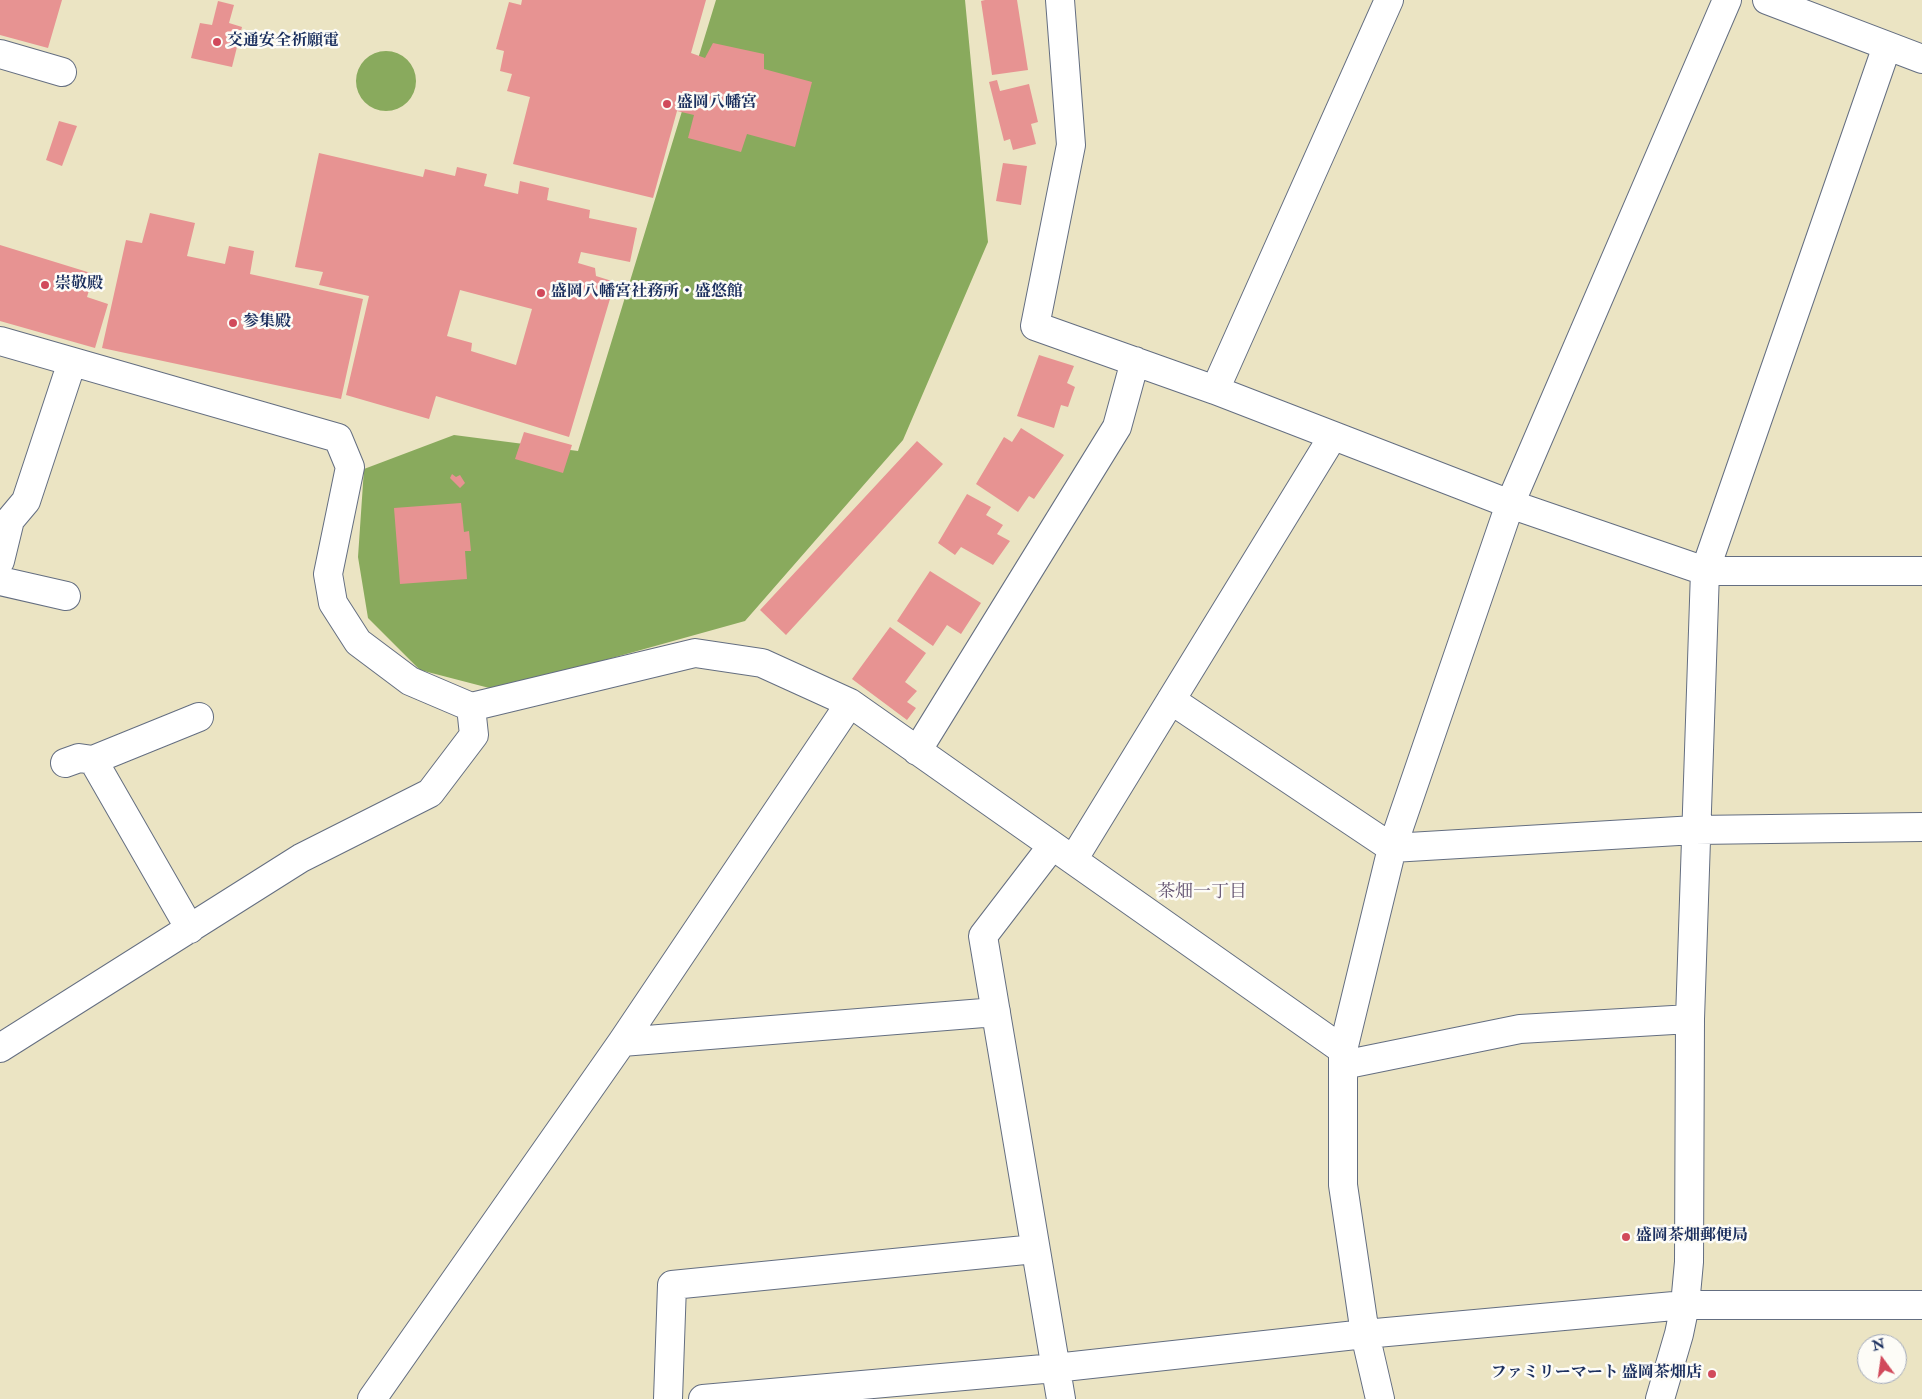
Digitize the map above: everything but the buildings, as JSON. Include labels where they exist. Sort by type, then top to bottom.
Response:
[{"type":"street","points":[[1060,0],[1072,144],[1035,326],[1135,360],[1510,504],[1705,571],[1922,571]]},
{"type":"street","points":[[1215,390],[1389,0]]},
{"type":"street","points":[[1380,1399],[1365,1334],[1343,1185],[1343,1057],[1392,848],[1510,504],[1727,0]]},
{"type":"street","points":[[1767,0],[1922,59]]},
{"type":"street","points":[[1660,1399],[1679,1334],[1685,1305],[1689,1262],[1690,1019],[1705,571],[1887,46]]},
{"type":"street","points":[[0,54],[62,72]]},
{"type":"street","points":[[0,341],[338,438],[350,467],[328,574],[333,603],[358,642],[410,681],[471,707],[695,653],[762,663],[850,703],[1062,853],[1343,1057],[1520,1029],[1690,1019]]},
{"type":"street","points":[[917,751],[1118,427],[1135,360]]},
{"type":"street","points":[[0,561],[10,520],[26,501],[72,362]]},
{"type":"street","points":[[1061,1399],[983,936],[1062,853],[1171,700],[1334,436]]},
{"type":"street","points":[[0,581],[66,596]]},
{"type":"street","points":[[1171,700],[1392,848],[1695,830],[1922,828]]},
{"type":"street","points":[[372,1399],[622,1042],[850,703]]},
{"type":"street","points":[[0,1048],[301,858],[430,793],[474,734],[471,707]]},
{"type":"street","points":[[65,763],[79,758],[93,760],[199,717]]},
{"type":"street","points":[[93,760],[190,929]]},
{"type":"street","points":[[622,1042],[996,1012]]},
{"type":"street","points":[[668,1399],[672,1285],[1035,1249]]},
{"type":"street","points":[[703,1399],[1055,1368],[1365,1334],[1685,1305],[1922,1305]]},
{"type":"green space","points":[[716,0],[965,0],[988,242],[903,440],[745,621],[497,690],[420,670],[368,618],[358,557],[364,469],[454,435],[578,451]]},
{"type":"green space","points":[[386,51],[403,56],[411,64],[416,81],[411,98],[403,106],[386,111],[369,106],[361,98],[356,81],[361,64],[369,56]]},
{"type":"place","name":"交通安全祈願電","points":[[217,42]]},
{"type":"place","name":"盛岡八幡宮","points":[[667,104]]},
{"type":"place","name":"崇敬殿","points":[[45,285]]},
{"type":"place","name":"盛岡八幡宮社務所・盛悠館","points":[[541,293]]},
{"type":"place","name":"参集殿","points":[[233,323]]},
{"type":"place","name":"盛岡茶畑郵便局","points":[[1626,1237]]},
{"type":"place","name":"ファミリーマート 盛岡茶畑店","points":[[1712,1374]]},
{"type":"district","name":"茶畑一丁目","points":[[1202,893]]}]
